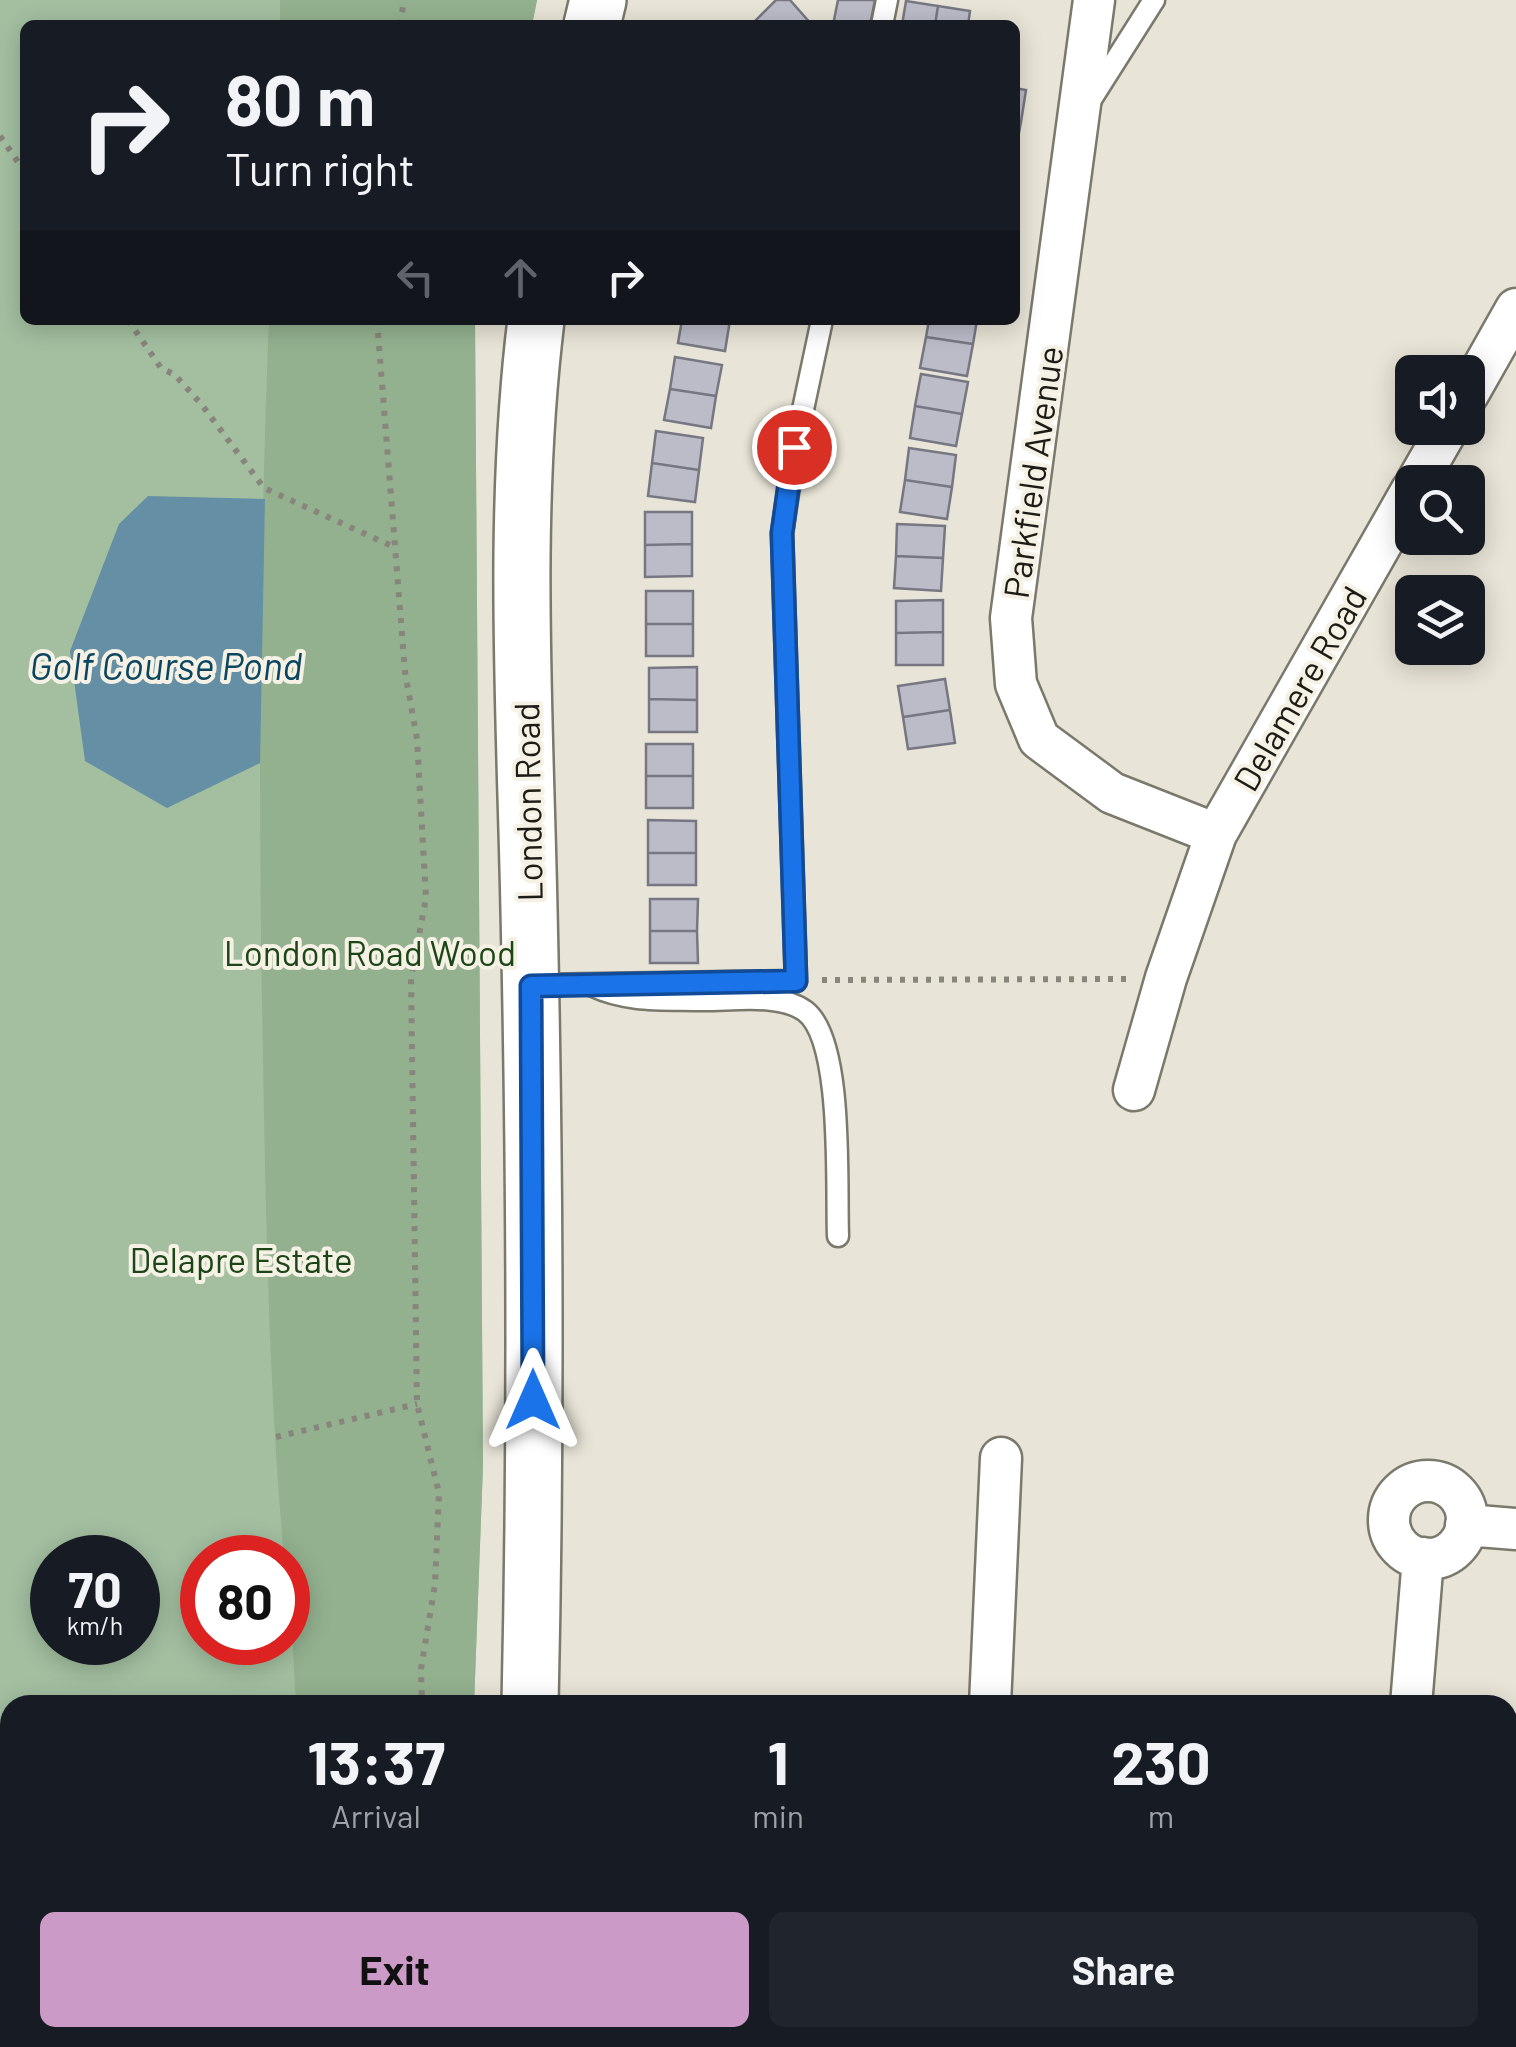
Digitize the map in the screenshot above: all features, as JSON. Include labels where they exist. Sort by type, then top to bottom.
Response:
[{"type":"highway","name":"London Road","points":[[530,1695],[531,986],[524,417],[535,325]]},
{"type":"street","name":"Parkfield Avenue","points":[[1094,0],[1011,618],[1016,684],[1039,738],[1068,760],[1112,793],[1216,834]]},
{"type":"street","points":[[1485,364],[1516,310]]},
{"type":"street","name":"Delamere Road","points":[[1134,1090],[1166,978],[1216,834],[1395,520]]},
{"type":"street","points":[[990,1695],[1000,1458]]},
{"type":"street","points":[[1423,1480],[1449,1486],[1466,1508],[1466,1525],[1457,1546],[1433,1559],[1406,1553],[1390,1532],[1388,1518],[1399,1493],[1423,1480]]},
{"type":"street","points":[[1466,1525],[1516,1529]]},
{"type":"street","points":[[1413,1695],[1423,1558]]},
{"type":"lane","points":[[1081,115],[1154,0]]},
{"type":"lane","points":[[531,986],[796,981],[782,533],[794,447],[821,325]]},
{"type":"lane","points":[[584,982],[612,995],[781,1002],[806,1012],[825,1038],[830,1071],[838,1236]]},
{"type":"path","points":[[0,136],[20,165]]},
{"type":"path","points":[[131,325],[161,368],[174,374],[202,405],[264,488],[394,548]]},
{"type":"path","points":[[378,325],[405,672],[416,739],[426,898],[411,978],[417,1404],[439,1493],[435,1584],[420,1669],[421,1695]]},
{"type":"path","points":[[796,981],[1166,978]]},
{"type":"path","points":[[276,1437],[417,1404]]},
{"type":"green space","name":"Delapre Estate","points":[[0,0],[537,0],[533,20],[20,20],[20,325],[475,325],[483,1465],[474,1695],[0,1695]]},
{"type":"green space","points":[[280,0],[537,0],[533,20],[280,20]]},
{"type":"green space","name":"London Road Wood","points":[[269,325],[475,325],[483,1465],[474,1695],[295,1695],[294,1665],[310,1665],[310,1535],[282,1535],[275,1433],[264,1122],[260,690]]},
{"type":"water","name":"Golf Course Pond","points":[[148,496],[265,499],[260,763],[167,808],[85,761],[70,651],[119,524]]},
{"type":"building","points":[[776,0],[790,0],[808,20],[756,20]]},
{"type":"building","points":[[838,0],[875,0],[871,20],[834,20]]},
{"type":"building","points":[[906,1],[938,6],[936,20],[903,20]]},
{"type":"building","points":[[938,6],[970,11],[969,20],[936,20]]},
{"type":"building","points":[[1020,89],[1026,90],[1020,122]]},
{"type":"building","points":[[681,325],[729,325],[725,351],[678,343]]},
{"type":"building","points":[[928,325],[976,325],[973,344],[926,337]]},
{"type":"building","points":[[926,337],[973,344],[967,376],[920,368]]},
{"type":"building","points":[[675,357],[722,365],[716,396],[670,389]]},
{"type":"building","points":[[921,374],[968,382],[962,414],[915,406]]},
{"type":"building","points":[[670,389],[716,396],[711,428],[664,420]]},
{"type":"building","points":[[915,406],[962,414],[956,446],[910,438]]},
{"type":"building","points":[[656,431],[703,438],[699,470],[652,463]]},
{"type":"building","points":[[909,448],[956,455],[952,487],[905,480]]},
{"type":"building","points":[[652,463],[699,470],[695,502],[648,496]]},
{"type":"building","points":[[905,480],[952,487],[947,519],[900,512]]},
{"type":"building","points":[[645,512],[692,512],[692,544],[645,545]]},
{"type":"building","points":[[897,524],[945,526],[943,558],[896,556]]},
{"type":"building","points":[[692,544],[692,576],[645,577],[645,545]]},
{"type":"building","points":[[896,556],[943,558],[941,591],[894,588]]},
{"type":"building","points":[[646,591],[693,591],[693,624],[646,624]]},
{"type":"building","points":[[943,600],[943,632],[896,633],[896,601]]},
{"type":"building","points":[[646,624],[693,624],[693,656],[646,656]]},
{"type":"building","points":[[943,632],[943,665],[896,665],[896,633]]},
{"type":"building","points":[[697,667],[697,700],[649,699],[649,668]]},
{"type":"building","points":[[945,679],[950,710],[903,717],[898,686]]},
{"type":"building","points":[[649,699],[697,700],[697,732],[649,732]]},
{"type":"building","points":[[950,710],[955,743],[908,749],[903,717]]},
{"type":"building","points":[[646,744],[693,744],[693,776],[646,776]]},
{"type":"building","points":[[646,776],[693,776],[693,808],[646,808]]},
{"type":"building","points":[[648,820],[696,821],[696,853],[648,853]]},
{"type":"building","points":[[648,853],[696,853],[696,885],[648,885]]},
{"type":"building","points":[[650,899],[698,899],[697,931],[650,931]]},
{"type":"building","points":[[650,931],[697,931],[698,963],[650,963]]},
{"type":"route","points":[[533,1400],[531,986],[796,981],[782,533],[794,447]]}]
